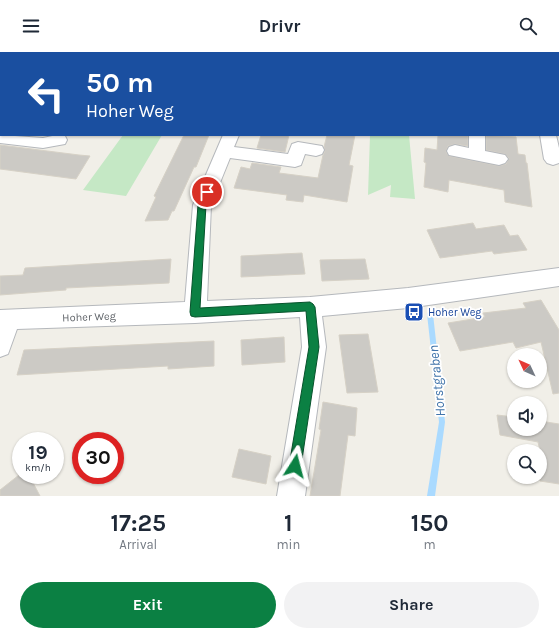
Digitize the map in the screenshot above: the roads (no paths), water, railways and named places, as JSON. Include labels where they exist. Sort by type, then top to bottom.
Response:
[{"type":"street","points":[[477,136],[477,155]]},
{"type":"street","points":[[548,136],[553,159]]},
{"type":"street","points":[[0,138],[43,144],[59,140]]},
{"type":"street","points":[[195,312],[202,205],[227,143],[295,161],[298,148],[316,150]]},
{"type":"street","points":[[455,151],[499,159]]},
{"type":"street","name":"Hoher Weg","points":[[4,320],[310,307],[415,297],[559,277]]},
{"type":"street","points":[[291,496],[314,347],[310,307]]},
{"type":"street","points":[[0,346],[4,320]]},
{"type":"waterway","name":"Horstgraben","points":[[430,314],[442,422],[431,496]]},
{"type":"place","name":"Hoher Weg","points":[[414,312]]}]
